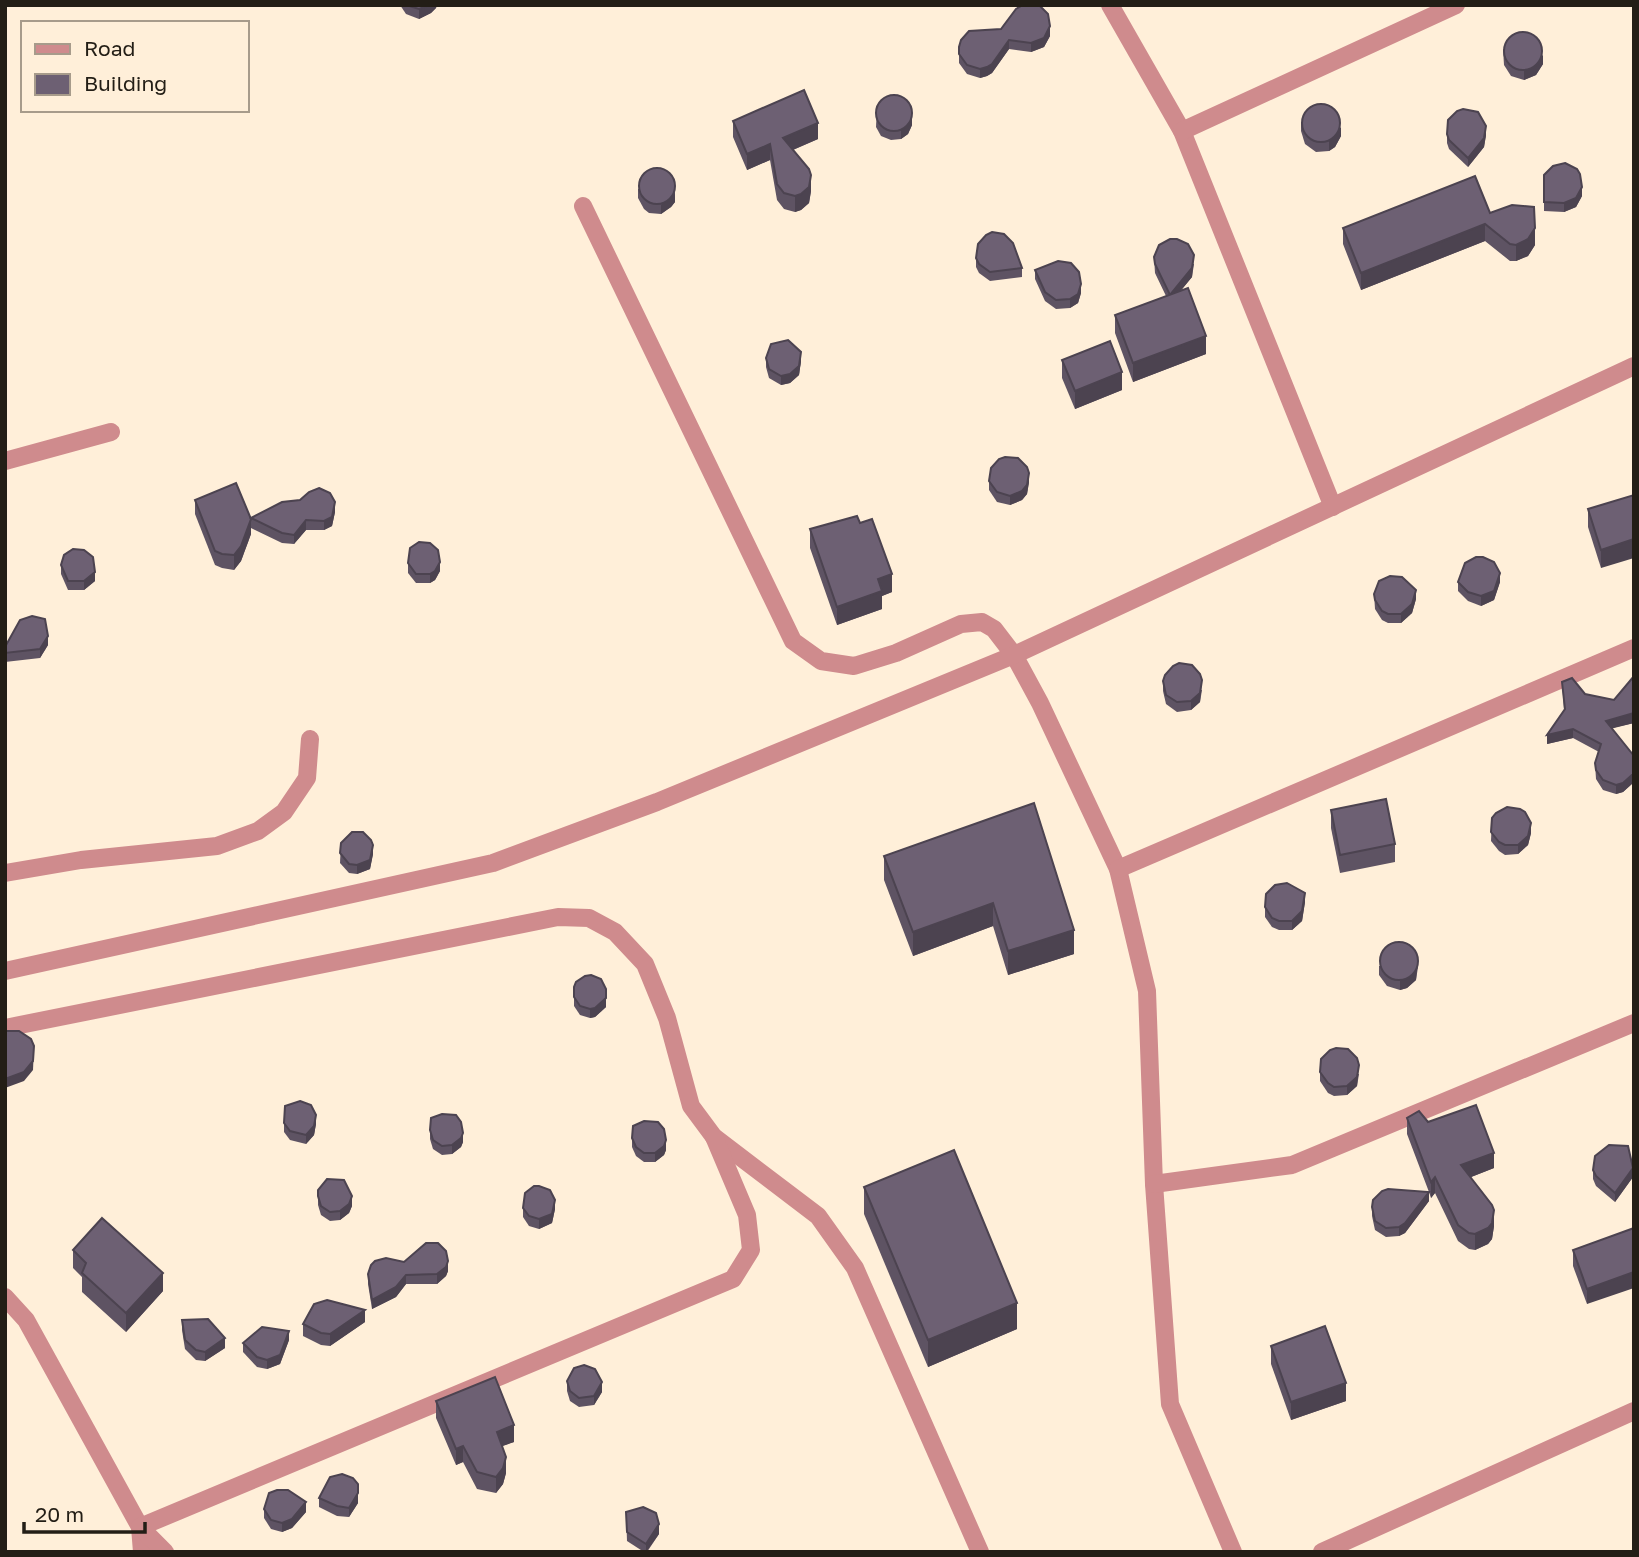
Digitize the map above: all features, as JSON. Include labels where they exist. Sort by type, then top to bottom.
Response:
[{"type":"street","points":[[1111,5],[1182,131],[1333,507]]},
{"type":"street","points":[[1182,131],[1456,5]]},
{"type":"street","points":[[583,206],[793,641],[821,661],[854,666],[896,653],[961,624],[982,622],[994,629],[1014,655],[1040,703],[1118,869],[1147,991],[1153,1184],[1170,1404],[1233,1552]]},
{"type":"street","points":[[5,971],[493,863],[657,802],[1014,655],[1634,366]]},
{"type":"street","points":[[5,461],[111,432]]},
{"type":"street","points":[[1118,869],[1634,648]]},
{"type":"street","points":[[5,873],[81,860],[217,846],[258,831],[284,812],[307,778],[310,739]]},
{"type":"street","points":[[5,1028],[558,917],[589,918],[615,932],[645,964],[667,1017],[691,1106],[714,1137],[747,1215],[751,1250],[733,1279],[140,1527]]},
{"type":"street","points":[[1153,1184],[1292,1165],[1634,1023]]},
{"type":"street","points":[[714,1137],[818,1216],[855,1268],[980,1552]]},
{"type":"street","points":[[5,1297],[26,1320],[140,1527],[165,1552]]},
{"type":"street","points":[[1322,1552],[1634,1411]]},
{"type":"street","points":[[140,1527],[142,1552]]},
{"type":"building","points":[[406,5],[429,5],[419,9]]},
{"type":"building","points":[[1023,5],[1039,5],[1048,14],[1050,26],[1044,38],[1031,43],[1009,40],[987,67],[980,69],[967,65],[959,54],[959,47],[969,31],[1001,29],[1016,9]]},
{"type":"building","points":[[1523,32],[1537,37],[1542,51],[1537,65],[1523,70],[1509,65],[1504,51],[1509,37]]},
{"type":"building","points":[[804,90],[818,123],[783,138],[811,175],[809,187],[795,196],[784,193],[777,184],[770,144],[747,154],[733,121]]},
{"type":"building","points":[[894,95],[906,101],[912,113],[906,125],[894,131],[882,125],[876,113],[882,101]]},
{"type":"building","points":[[1321,104],[1335,109],[1340,123],[1335,137],[1321,142],[1307,137],[1302,123],[1307,109]]},
{"type":"building","points":[[1463,109],[1478,112],[1486,126],[1484,138],[1468,158],[1449,140],[1447,134],[1448,120]]},
{"type":"building","points":[[1565,163],[1577,169],[1582,187],[1576,198],[1564,203],[1544,202],[1544,175],[1553,166]]},
{"type":"building","points":[[657,168],[670,173],[675,186],[670,199],[657,204],[644,199],[639,186],[644,173]]},
{"type":"building","points":[[1475,176],[1490,213],[1512,205],[1534,207],[1535,228],[1528,239],[1516,245],[1510,244],[1485,224],[1361,273],[1343,228]]},
{"type":"building","points":[[992,232],[1004,234],[1013,243],[1022,268],[990,272],[979,264],[976,258],[978,244]]},
{"type":"building","points":[[1170,239],[1188,244],[1194,255],[1192,268],[1170,295],[1154,257],[1159,245]]},
{"type":"building","points":[[1058,261],[1071,263],[1079,272],[1081,284],[1078,294],[1070,299],[1056,300],[1045,292],[1035,270]]},
{"type":"building","points":[[1188,288],[1206,336],[1133,363],[1115,315]]},
{"type":"building","points":[[788,340],[801,352],[799,366],[790,374],[781,376],[769,369],[766,358],[771,344]]},
{"type":"building","points":[[1110,341],[1122,372],[1075,391],[1062,360]]},
{"type":"building","points":[[1018,458],[1029,473],[1027,485],[1022,491],[1010,496],[997,492],[989,481],[991,468],[999,459]]},
{"type":"building","points":[[236,483],[251,519],[241,546],[234,555],[222,554],[215,551],[195,500]]},
{"type":"building","points":[[319,488],[330,493],[335,502],[332,517],[324,521],[306,520],[294,535],[282,533],[251,518],[282,502],[300,500]]},
{"type":"building","points":[[1634,495],[1634,539],[1601,550],[1588,509]]},
{"type":"building","points":[[857,516],[860,523],[872,519],[892,574],[878,579],[882,591],[837,607],[810,529]]},
{"type":"building","points":[[419,542],[430,543],[438,550],[440,562],[430,574],[416,574],[408,563],[410,548]]},
{"type":"building","points":[[73,549],[84,550],[93,557],[95,572],[84,581],[68,581],[61,565],[64,555]]},
{"type":"building","points":[[1476,557],[1494,562],[1500,573],[1494,591],[1481,596],[1468,592],[1458,582],[1465,563]]},
{"type":"building","points":[[1390,576],[1402,577],[1416,590],[1412,604],[1401,614],[1382,611],[1375,600],[1374,594],[1379,581]]},
{"type":"building","points":[[32,616],[45,619],[48,636],[40,649],[5,653],[5,647],[20,620]]},
{"type":"building","points":[[1179,663],[1192,665],[1202,680],[1200,693],[1191,701],[1177,702],[1166,695],[1163,681],[1165,675]]},
{"type":"building","points":[[1634,676],[1634,713],[1606,721],[1634,756],[1633,774],[1623,783],[1616,785],[1603,780],[1596,770],[1595,763],[1601,744],[1573,729],[1547,735],[1565,709],[1562,682],[1572,678],[1585,694],[1614,700]]},
{"type":"building","points":[[1386,799],[1395,844],[1340,855],[1331,810]]},
{"type":"building","points":[[1034,803],[1074,930],[1008,951],[993,903],[913,932],[884,856]]},
{"type":"building","points":[[1507,807],[1525,812],[1531,823],[1528,836],[1518,845],[1505,845],[1491,832],[1492,818]]},
{"type":"building","points":[[352,832],[363,832],[373,845],[370,860],[357,865],[349,864],[340,853],[341,843]]},
{"type":"building","points":[[1287,883],[1305,893],[1302,911],[1292,921],[1279,921],[1272,918],[1265,907],[1266,894],[1275,885]]},
{"type":"building","points":[[1399,942],[1413,947],[1418,961],[1413,975],[1399,980],[1385,975],[1380,961],[1385,947]]},
{"type":"building","points":[[591,975],[601,979],[606,989],[606,998],[590,1009],[580,1006],[574,997],[574,987],[576,982]]},
{"type":"building","points":[[5,1031],[19,1031],[31,1039],[34,1046],[33,1061],[24,1072],[5,1079]]},
{"type":"building","points":[[1336,1048],[1348,1049],[1357,1058],[1357,1077],[1347,1086],[1334,1087],[1320,1072],[1321,1059]]},
{"type":"building","points":[[300,1101],[311,1105],[316,1115],[314,1126],[306,1135],[290,1131],[284,1123],[285,1106]]},
{"type":"building","points":[[1476,1105],[1494,1153],[1461,1165],[1494,1210],[1492,1223],[1475,1234],[1458,1225],[1435,1177],[1431,1182],[1407,1118],[1419,1111],[1428,1122]]},
{"type":"building","points":[[442,1114],[456,1115],[461,1122],[463,1133],[452,1145],[442,1146],[433,1140],[431,1118]]},
{"type":"building","points":[[644,1121],[658,1122],[664,1129],[664,1146],[655,1153],[644,1153],[636,1147],[632,1138],[633,1126]]},
{"type":"building","points":[[1609,1145],[1628,1146],[1633,1168],[1615,1193],[1593,1170],[1595,1156]]},
{"type":"building","points":[[954,1150],[1017,1303],[928,1340],[864,1187]]},
{"type":"building","points":[[327,1179],[344,1180],[352,1196],[349,1204],[340,1211],[330,1212],[321,1206],[318,1190]]},
{"type":"building","points":[[534,1186],[550,1190],[555,1200],[552,1214],[539,1219],[529,1216],[523,1208],[525,1193]]},
{"type":"building","points":[[1388,1189],[1429,1192],[1405,1223],[1399,1227],[1386,1228],[1375,1221],[1372,1207],[1373,1200]]},
{"type":"building","points":[[102,1218],[163,1273],[126,1313],[82,1273],[86,1263],[73,1250]]},
{"type":"building","points":[[1634,1228],[1634,1272],[1587,1289],[1573,1250]]},
{"type":"building","points":[[426,1243],[438,1243],[446,1251],[446,1267],[437,1274],[406,1275],[396,1287],[372,1300],[368,1274],[371,1265],[386,1258],[404,1262]]},
{"type":"building","points":[[327,1300],[365,1310],[330,1334],[321,1333],[303,1324],[314,1304]]},
{"type":"building","points":[[208,1319],[225,1338],[205,1352],[196,1350],[185,1340],[182,1320]]},
{"type":"building","points":[[1325,1326],[1346,1383],[1291,1402],[1271,1346]]},
{"type":"building","points":[[262,1327],[289,1331],[280,1355],[267,1360],[257,1357],[243,1343]]},
{"type":"building","points":[[584,1365],[595,1369],[602,1382],[594,1396],[579,1398],[570,1391],[567,1381],[574,1368]]},
{"type":"building","points":[[495,1377],[514,1425],[497,1432],[506,1457],[503,1468],[496,1477],[477,1472],[463,1446],[456,1449],[436,1401]]},
{"type":"building","points":[[342,1474],[353,1478],[358,1484],[358,1493],[349,1508],[319,1498],[330,1477]]},
{"type":"building","points":[[288,1490],[306,1502],[292,1519],[282,1523],[271,1520],[264,1509],[269,1493]]},
{"type":"building","points":[[643,1507],[656,1513],[659,1524],[646,1544],[627,1532],[626,1512]]}]
